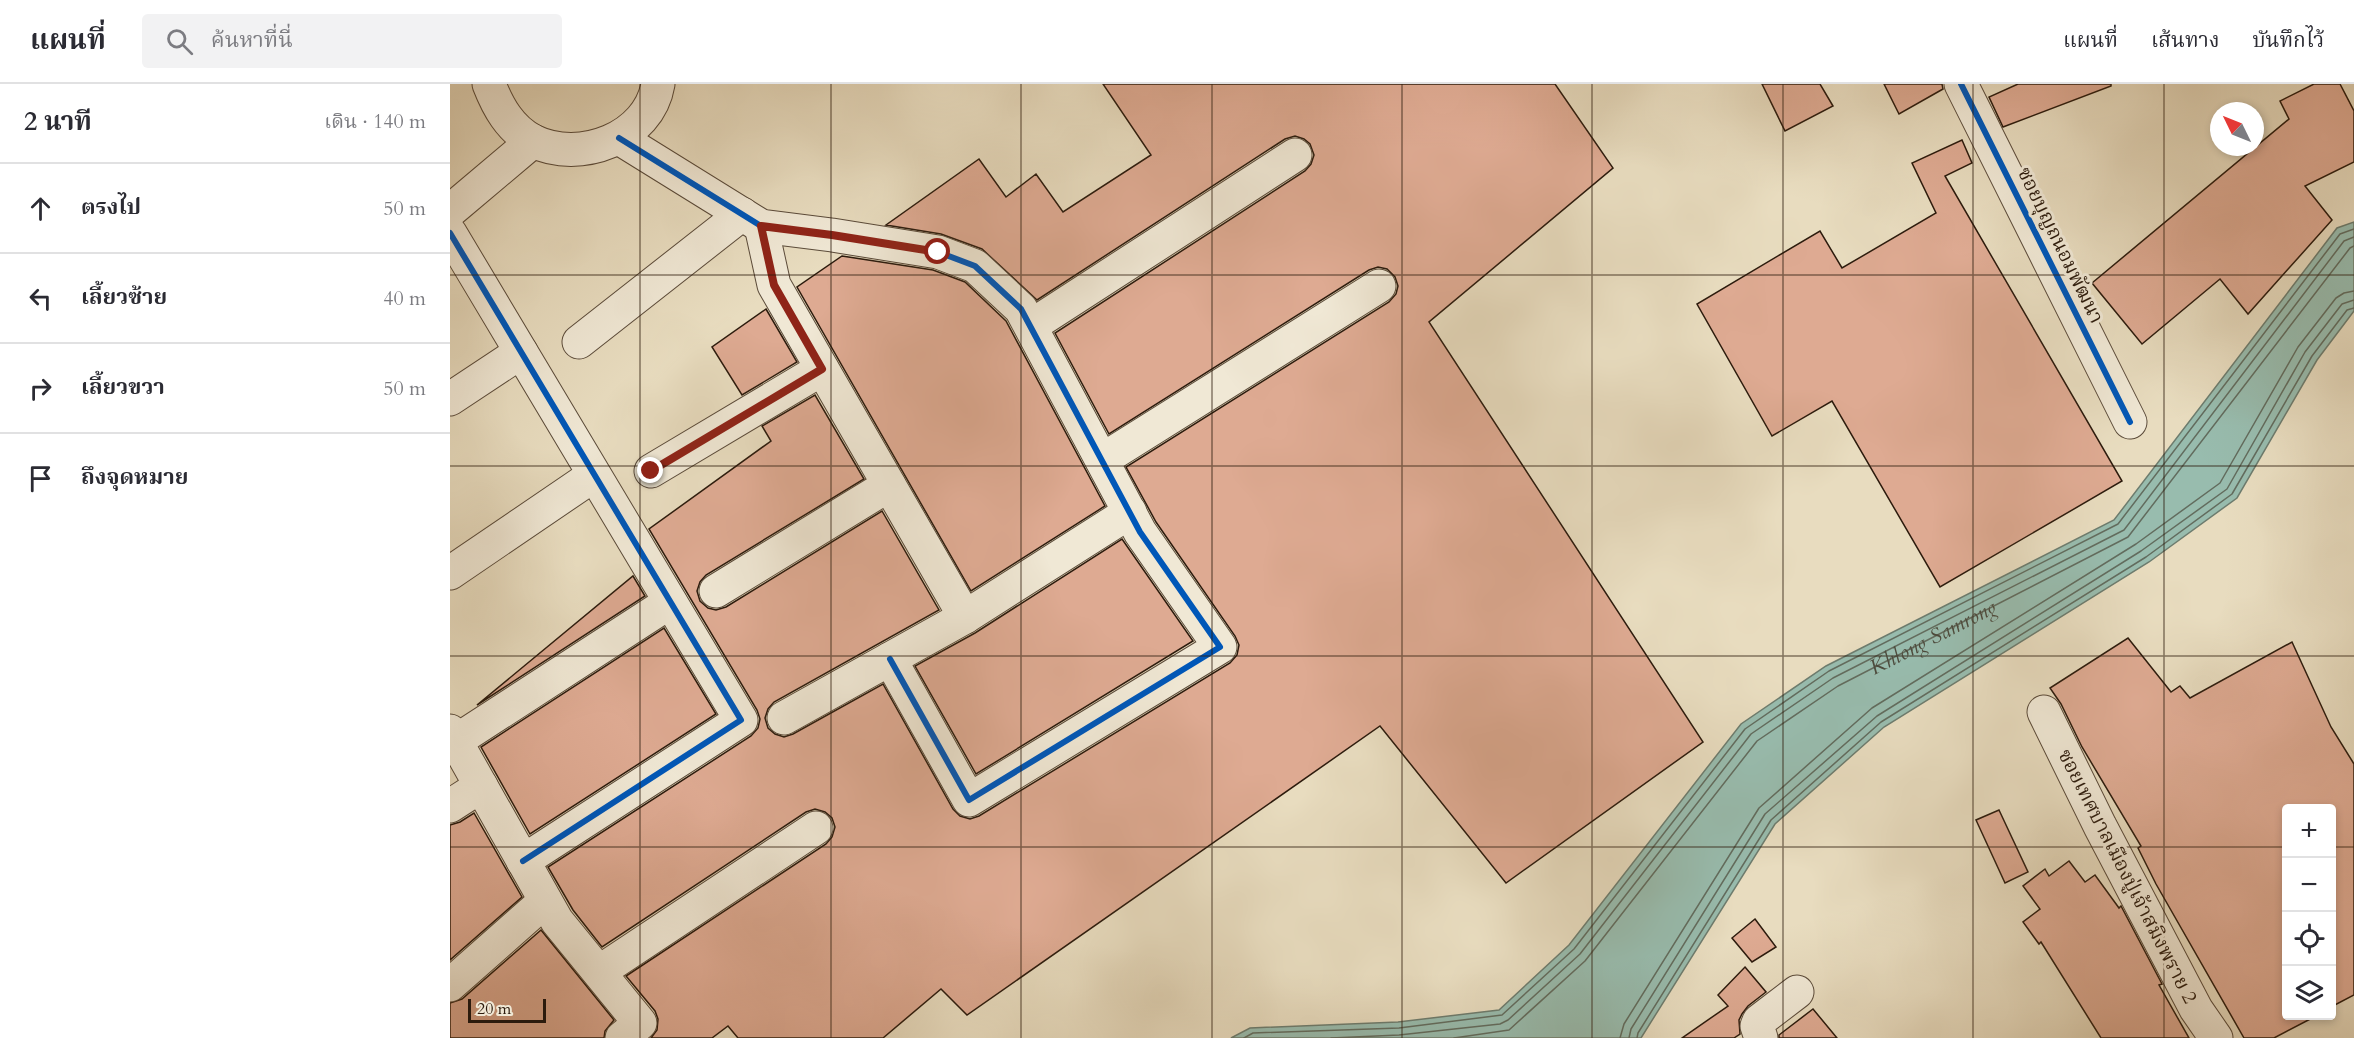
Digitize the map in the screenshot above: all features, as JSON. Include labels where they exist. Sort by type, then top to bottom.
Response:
[{"type":"street","points":[[489,84],[498,106],[513,126],[533,141],[561,150],[591,149],[619,138],[642,118],[658,84]]},
{"type":"street","name":"ซอยบุญถนอมพัฒนา","points":[[1961,84],[2130,422]]},
{"type":"street","points":[[619,138],[751,220],[938,252],[975,266],[1021,309],[1140,532],[1220,647],[969,800],[890,659]]},
{"type":"street","points":[[450,211],[533,141]]},
{"type":"street","points":[[1031,326],[1295,155]]},
{"type":"street","points":[[579,342],[751,220]]},
{"type":"street","points":[[751,220],[774,285],[965,617]]},
{"type":"street","points":[[450,233],[741,720],[523,861]]},
{"type":"street","points":[[1102,460],[1379,286]]},
{"type":"street","points":[[450,399],[521,351]]},
{"type":"street","points":[[651,471],[822,369]]},
{"type":"street","points":[[450,573],[594,475]]},
{"type":"street","points":[[716,591],[890,485]]},
{"type":"street","points":[[784,718],[965,617],[1130,512]]},
{"type":"street","points":[[622,1038],[640,1023],[556,921],[453,736],[670,602]]},
{"type":"street","name":"ซอยเทศบาลเมืองปู่เจ้าสมิงพราย 2","points":[[2044,712],[2100,826],[2196,1009],[2216,1038]]},
{"type":"street","points":[[450,806],[481,786]]},
{"type":"street","points":[[599,972],[816,828]]},
{"type":"street","points":[[450,986],[545,901]]},
{"type":"street","points":[[1761,1038],[1756,1026],[1759,1021],[1797,992]]},
{"type":"water","name":"Khlong Samrong","points":[[2354,222],[2354,311],[2317,360],[2237,498],[2149,562],[1884,727],[1775,824],[1641,1038],[1231,1038],[1250,1028],[1398,1022],[1499,1010],[1569,945],[1741,724],[1826,666],[2114,520],[2337,228]]},
{"type":"building","points":[[1103,84],[1555,84],[1613,168],[1429,322],[1703,742],[1506,883],[1380,726],[967,1015],[941,989],[883,1038],[738,1038],[728,1026],[712,1038],[651,1038],[657,1030],[658,1019],[655,1011],[626,976],[826,844],[832,837],[835,827],[832,818],[825,812],[815,809],[806,812],[602,947],[573,910],[548,867],[751,736],[758,728],[760,719],[757,710],[649,529],[771,441],[762,426],[815,395],[864,479],[706,575],[697,591],[700,601],[708,608],[716,610],[726,607],[882,511],[939,610],[774,702],[765,718],[768,728],[775,734],[784,737],[793,734],[883,684],[953,809],[960,816],[970,819],[979,816],[1230,663],[1237,655],[1239,645],[1235,636],[1156,522],[1126,467],[1389,302],[1396,294],[1398,286],[1395,277],[1387,269],[1378,267],[1369,270],[1109,434],[1055,333],[1305,171],[1314,155],[1310,144],[1295,136],[1285,139],[1037,300],[982,249],[941,234],[886,225],[979,159],[1006,197],[1036,174],[1063,212],[1151,155]]},
{"type":"building","points":[[1762,84],[1820,84],[1833,106],[1785,131]]},
{"type":"building","points":[[1884,84],[1942,84],[1943,89],[1899,114]]},
{"type":"building","points":[[2018,84],[2111,84],[2111,86],[2003,127],[1989,97]]},
{"type":"building","points":[[2314,84],[2340,84],[2354,111],[2354,162],[2305,186],[2332,220],[2248,314],[2220,279],[2142,344],[2092,283],[2245,156],[2264,156],[2264,140],[2289,119],[2280,101]]},
{"type":"building","points":[[1962,140],[1972,163],[1945,176],[2122,481],[1940,587],[1832,401],[1772,436],[1697,304],[1820,231],[1842,268],[1936,213],[1912,163]]},
{"type":"building","points":[[842,256],[933,270],[965,282],[1006,321],[1105,506],[971,591],[797,287]]},
{"type":"building","points":[[766,309],[797,362],[742,395],[712,347]]},
{"type":"building","points":[[1122,539],[1193,641],[976,774],[915,666],[975,633]]},
{"type":"building","points":[[633,576],[645,596],[477,705]]},
{"type":"building","points":[[664,628],[716,714],[530,834],[481,747]]},
{"type":"building","points":[[2128,638],[2171,692],[2180,686],[2190,698],[2292,642],[2331,727],[2354,764],[2354,995],[2336,1004],[2336,804],[2282,804],[2282,1020],[2308,1020],[2274,1038],[2244,1038],[2156,884],[2138,848],[2141,846],[2050,688]]},
{"type":"building","points":[[1999,810],[2028,872],[2005,883],[1976,820]]},
{"type":"building","points":[[474,813],[522,897],[450,960],[450,825]]},
{"type":"building","points":[[2069,861],[2085,882],[2095,875],[2119,908],[2121,906],[2162,984],[2159,985],[2189,1038],[2101,1038],[2041,942],[2039,944],[2023,922],[2040,909],[2023,886],[2045,869],[2049,876]]},
{"type":"building","points":[[1755,919],[1776,947],[1752,962],[1732,938]]},
{"type":"building","points":[[541,930],[614,1020],[605,1031],[604,1038],[450,1038],[450,1003],[462,999]]},
{"type":"building","points":[[1745,967],[1766,992],[1748,1006],[1742,1014],[1739,1020],[1740,1034],[1734,1038],[1682,1038],[1728,1006],[1718,995]]},
{"type":"building","points":[[1813,1009],[1837,1038],[1779,1038],[1779,1035]]},
{"type":"cycle path","points":[[1961,84],[2130,422]]},
{"type":"cycle path","points":[[619,138],[761,226],[938,252],[975,266],[1021,309],[1140,532],[1220,647],[969,800],[890,659]]},
{"type":"cycle path","points":[[450,233],[741,720],[523,861]]},
{"type":"route","points":[[651,471],[822,369],[774,285],[761,226],[938,252]]}]
